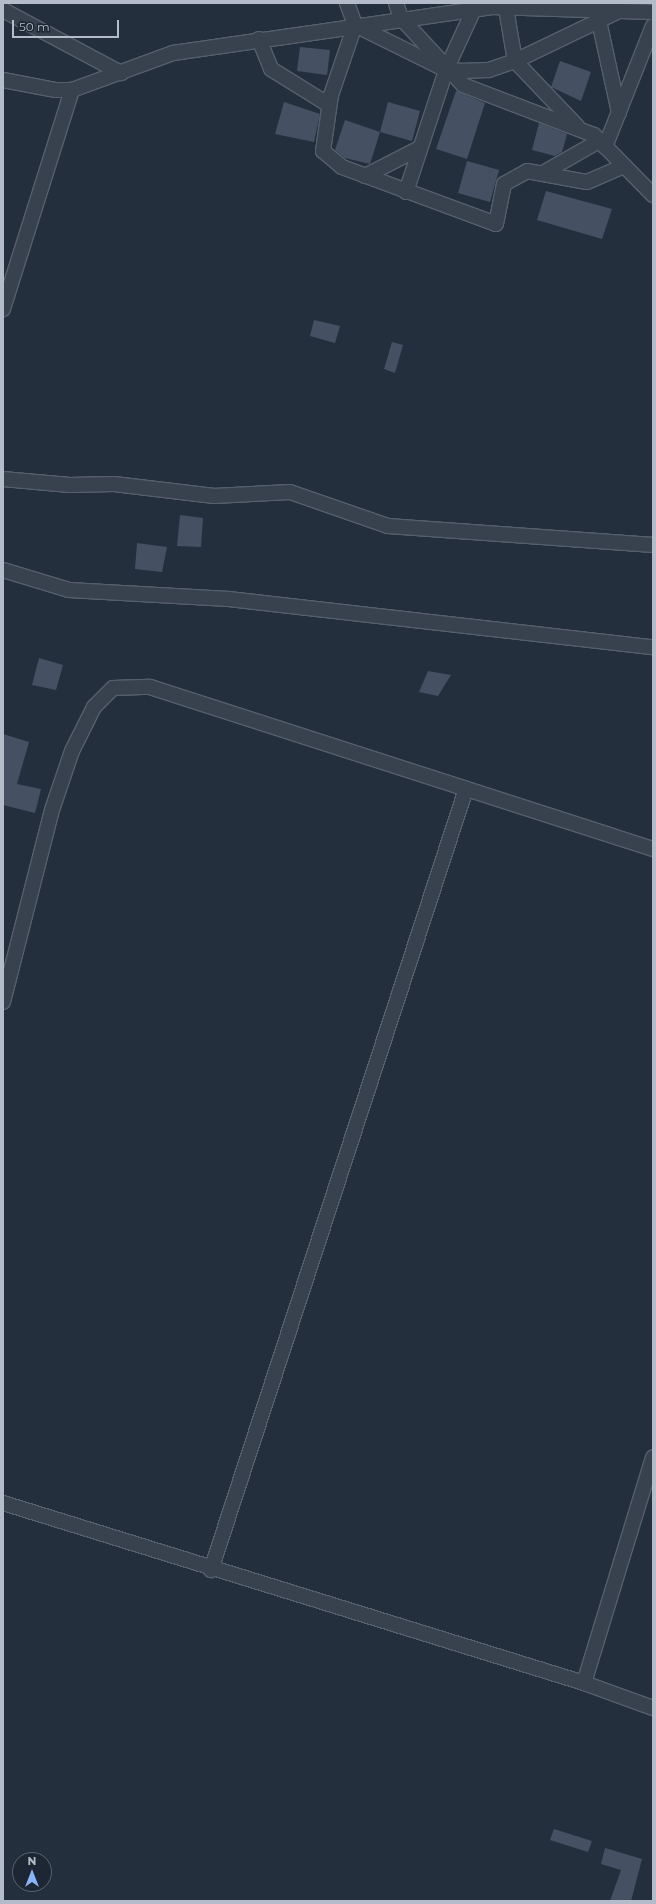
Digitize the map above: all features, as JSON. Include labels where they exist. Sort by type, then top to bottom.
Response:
[{"type":"street","points":[[347,3],[355,25],[329,106],[323,151],[342,167],[406,192],[496,224],[504,184],[527,171],[587,182],[624,166]]},
{"type":"street","points":[[396,3],[401,18],[446,70],[463,85],[485,96],[579,129]]},
{"type":"street","points":[[3,80],[56,90],[72,90],[173,53],[259,38],[474,9],[591,7],[619,11]]},
{"type":"street","points":[[355,25],[446,70],[489,70],[515,61],[619,11],[636,7],[653,12]]},
{"type":"street","points":[[506,8],[515,61],[579,129],[602,144],[653,194]]},
{"type":"street","points":[[406,192],[446,70],[474,9]]},
{"type":"street","points":[[3,10],[121,73]]},
{"type":"street","points":[[599,21],[618,113]]},
{"type":"street","points":[[543,173],[602,144],[618,113],[653,26]]},
{"type":"street","points":[[259,38],[271,69],[329,106]]},
{"type":"street","points":[[638,63],[653,52]]},
{"type":"street","points":[[3,309],[72,90]]},
{"type":"street","points":[[365,176],[420,148]]},
{"type":"street","points":[[3,479],[70,485],[114,484],[214,496],[290,492],[388,526],[653,545]]},
{"type":"street","points":[[3,570],[69,590],[229,599],[653,647]]},
{"type":"street","points":[[3,1002],[52,810],[72,751],[94,707],[113,688],[150,687],[653,849]]},
{"type":"street","points":[[211,1570],[466,789]]},
{"type":"street","points":[[584,1683],[653,1457]]},
{"type":"street","points":[[3,1503],[211,1570],[584,1683],[653,1708]]},
{"type":"building","points":[[300,47],[330,50],[327,75],[297,71]]},
{"type":"building","points":[[560,61],[591,72],[581,101],[551,87]]},
{"type":"building","points":[[456,91],[485,103],[467,159],[436,149]]},
{"type":"building","points":[[284,102],[320,114],[314,142],[275,134]]},
{"type":"building","points":[[388,102],[420,111],[412,141],[380,132]]},
{"type":"building","points":[[345,120],[380,132],[370,164],[345,158],[335,150]]},
{"type":"building","points":[[539,123],[567,134],[562,152],[555,156],[532,150]]},
{"type":"building","points":[[467,161],[499,170],[490,202],[458,193]]},
{"type":"building","points":[[546,191],[612,209],[602,239],[537,220]]},
{"type":"building","points":[[314,320],[340,326],[335,343],[310,336]]},
{"type":"building","points":[[392,342],[403,345],[395,373],[384,369]]},
{"type":"building","points":[[180,515],[203,518],[201,547],[177,546]]},
{"type":"building","points":[[137,543],[167,547],[162,572],[135,569]]},
{"type":"building","points":[[39,658],[63,665],[56,690],[32,685]]},
{"type":"building","points":[[428,671],[451,675],[438,696],[419,692]]},
{"type":"building","points":[[3,734],[29,742],[17,784],[41,789],[35,813],[3,805]]},
{"type":"building","points":[[554,1829],[592,1841],[588,1852],[550,1840]]},
{"type":"building","points":[[605,1848],[642,1859],[631,1901],[610,1901],[621,1870],[601,1864]]}]
